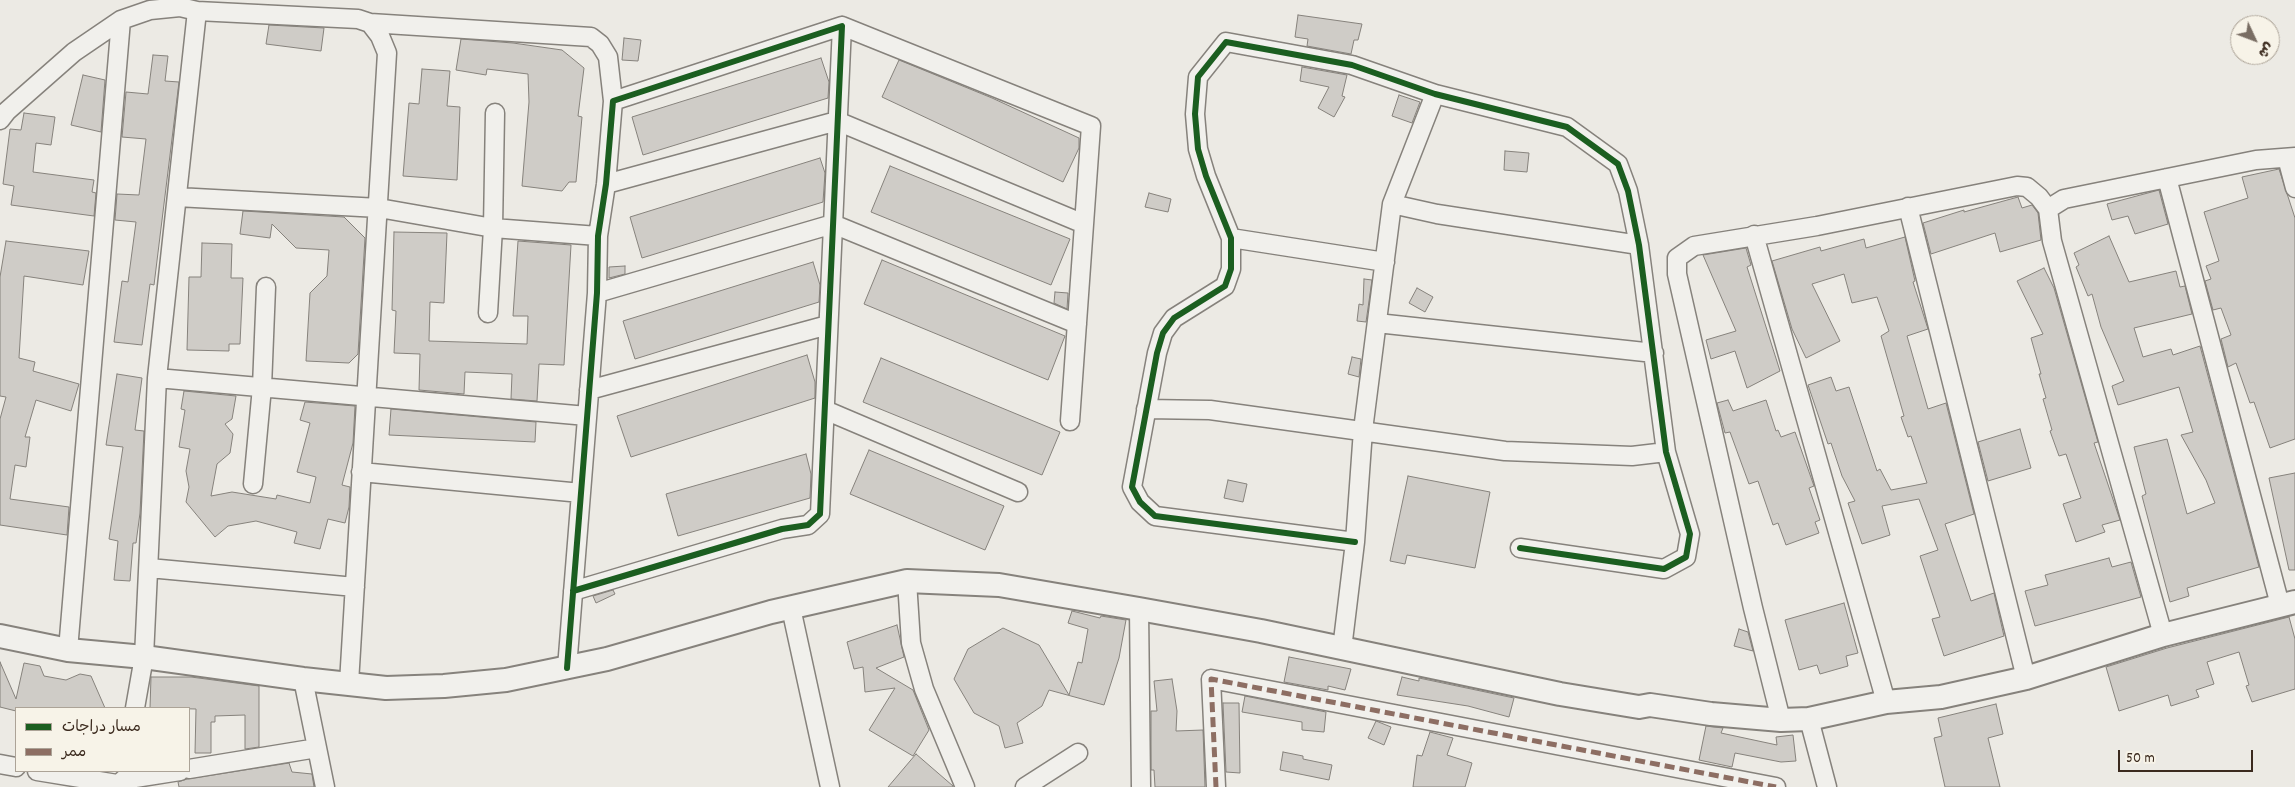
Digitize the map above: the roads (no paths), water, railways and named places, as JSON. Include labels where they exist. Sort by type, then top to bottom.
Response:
[{"type":"main road","points":[[0,636],[68,650],[144,657],[303,679],[386,688],[444,686],[506,680],[606,659],[771,612],[907,580],[999,586],[1139,609],[1580,698],[1639,707],[1650,705],[1711,714],[1781,720],[1809,719],[1886,702],[1941,698],[2026,678],[2163,635],[2288,603]]},
{"type":"street","points":[[0,120],[6,111],[74,52],[121,20],[150,10],[180,7],[197,11],[358,19],[370,23],[591,37],[600,44],[608,57],[613,101],[606,184],[598,236],[597,294],[566,668]]},
{"type":"street","points":[[135,707],[144,657],[157,378],[197,11]]},
{"type":"street","points":[[68,650],[121,20]]},
{"type":"street","points":[[349,683],[387,54],[380,36],[370,23]]},
{"type":"street","points":[[613,101],[842,26],[1091,126],[1070,421]]},
{"type":"street","points":[[573,591],[782,529],[808,525],[820,514],[842,26]]},
{"type":"street","points":[[1355,542],[1155,516],[1140,502],[1132,487],[1162,333],[1174,318],[1225,286],[1231,269],[1231,238],[1206,176],[1198,149],[1195,114],[1198,78],[1226,42],[1352,65],[1435,94],[1567,127],[1618,164],[1628,191],[1639,245],[1666,452],[1690,534],[1686,557],[1664,568],[1520,548]]},
{"type":"street","points":[[1342,649],[1355,542],[1363,430],[1392,204],[1435,94]]},
{"type":"street","points":[[488,314],[493,228],[495,113]]},
{"type":"street","points":[[606,184],[837,121],[1084,224]]},
{"type":"street","points":[[2048,209],[2064,199],[2270,157],[2291,158],[2295,188]]},
{"type":"street","points":[[2166,178],[2288,603]]},
{"type":"street","points":[[1781,720],[1753,608],[1677,274],[1677,258],[1694,246],[1754,234],[1817,226],[2017,186],[2028,188],[2039,196],[2048,209],[2052,241],[2163,635]]},
{"type":"street","points":[[177,197],[379,208],[493,228],[598,236]]},
{"type":"street","points":[[1392,204],[1437,214],[1639,245]]},
{"type":"street","points":[[1908,208],[2026,678]]},
{"type":"street","points":[[597,294],[833,224],[1077,324]]},
{"type":"street","points":[[1754,234],[1886,702]]},
{"type":"street","points":[[1231,238],[1384,262]]},
{"type":"street","points":[[253,484],[262,387],[266,287]]},
{"type":"street","points":[[1377,323],[1654,353]]},
{"type":"street","points":[[589,390],[828,325]]},
{"type":"street","points":[[157,378],[587,416]]},
{"type":"street","points":[[1146,409],[1210,410],[1505,451],[1632,456],[1666,452]]},
{"type":"street","points":[[825,410],[1018,492]]},
{"type":"street","points":[[361,472],[581,493]]},
{"type":"street","points":[[149,568],[354,588]]},
{"type":"street","points":[[907,580],[910,643],[924,689],[966,787]]},
{"type":"street","points":[[791,608],[830,787]]},
{"type":"street","points":[[1139,609],[1141,787]]},
{"type":"street","points":[[303,679],[325,787]]},
{"type":"street","points":[[1216,787],[1211,679],[1776,787]]},
{"type":"street","points":[[1809,719],[1827,787]]},
{"type":"street","points":[[190,769],[317,748]]},
{"type":"street","points":[[1025,787],[1078,752]]},
{"type":"street","points":[[0,764],[15,767]]},
{"type":"street","points":[[46,772],[124,781],[174,772]]}]
